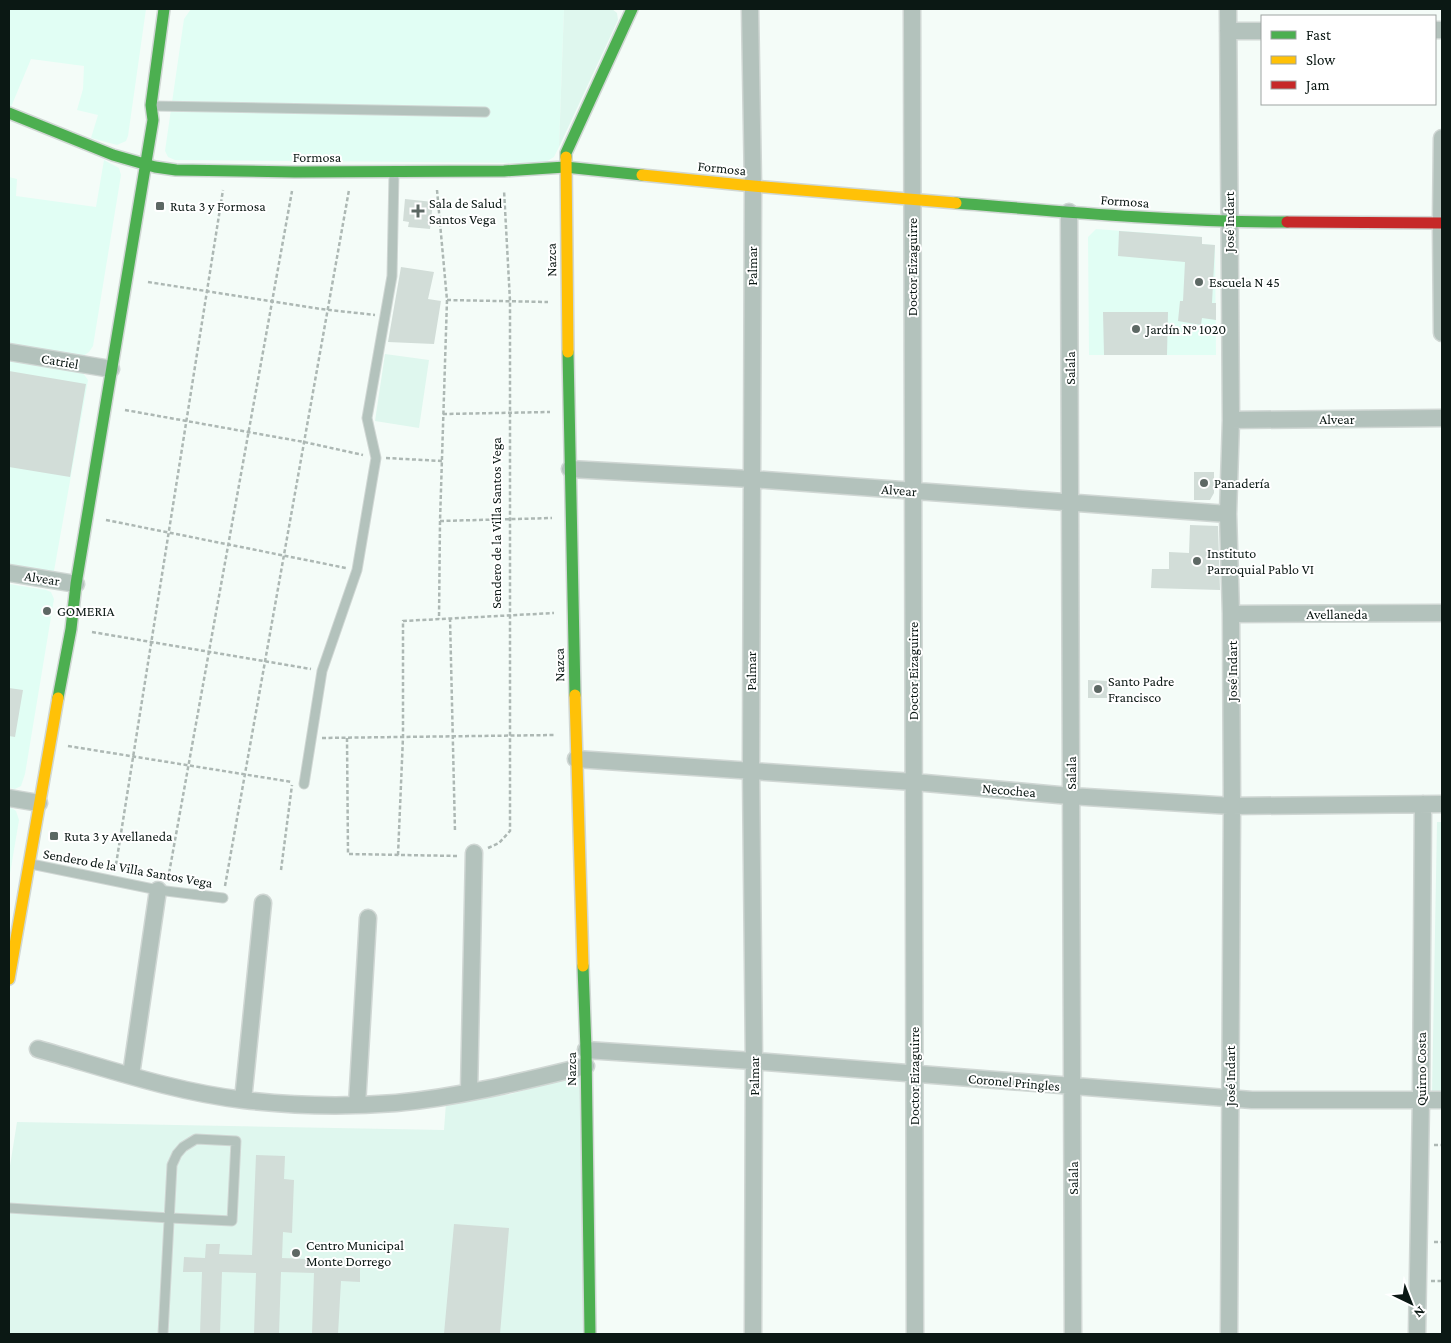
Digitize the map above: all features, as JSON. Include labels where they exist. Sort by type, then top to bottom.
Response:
[{"type":"main road","points":[[9,979],[28,864],[44,784],[49,743],[71,628],[76,584],[146,165],[153,120],[151,106],[164,9]]},
{"type":"main road","name":"Nazca","points":[[590,1334],[586,1058],[575,735],[565,166],[566,153],[632,9]]},
{"type":"main road","name":"Formosa","points":[[9,113],[117,156],[146,165],[176,170],[295,172],[504,171],[565,166],[752,186],[1069,212],[1228,222],[1441,223]]},
{"type":"street","name":"Palmar","points":[[750,9],[752,186],[751,770],[754,1061],[753,1334]]},
{"type":"street","name":"Doctor Eizaguirre","points":[[912,9],[915,1334]]},
{"type":"street","name":"José Indart","points":[[1228,9],[1228,222],[1231,420],[1228,514],[1232,614],[1230,1334]]},
{"type":"street","points":[[1228,31],[1261,31]]},
{"type":"street","points":[[1442,138],[1442,333]]},
{"type":"street","name":"Salala","points":[[1069,212],[1073,1334]]},
{"type":"street","name":"Catriel","points":[[9,352],[111,369]]},
{"type":"street","name":"Alvear","points":[[1231,420],[1442,418]]},
{"type":"street","name":"Alvear","points":[[570,469],[752,479],[1228,514]]},
{"type":"street","name":"Alvear","points":[[9,573],[76,584]]},
{"type":"street","name":"Avellaneda","points":[[1232,614],[1442,613]]},
{"type":"street","name":"Necochea","points":[[576,759],[914,782],[1070,796],[1232,806],[1442,804]]},
{"type":"street","points":[[9,798],[39,803]]},
{"type":"street","name":"Quirno Costa","points":[[1417,1334],[1423,804]]},
{"type":"street","points":[[469,1092],[474,853]]},
{"type":"street","points":[[131,1075],[162,890]]},
{"type":"street","points":[[243,1100],[263,903]]},
{"type":"street","points":[[357,1105],[368,918]]},
{"type":"street","name":"Coronel Pringles","points":[[38,1049],[168,1086],[243,1100],[303,1105],[397,1103],[469,1092],[510,1084],[586,1058],[754,1061],[1073,1087],[1262,1100],[1442,1100]]},
{"type":"lane","points":[[151,106],[485,112]]},
{"type":"lane","points":[[304,784],[322,671],[358,570],[376,458],[367,418],[392,276],[394,172]]},
{"type":"lane","name":"Sendero de la Villa Santos Vega","points":[[28,864],[162,890],[223,898]]},
{"type":"lane","points":[[9,1208],[170,1218],[232,1221],[236,1141],[196,1139],[183,1147],[172,1165],[170,1218],[163,1334]]},
{"type":"path","points":[[114,880],[226,171]]},
{"type":"path","points":[[436,171],[447,300],[439,619]]},
{"type":"path","name":"Sendero de la Villa Santos Vega","points":[[347,738],[348,854],[458,856],[474,853],[499,843],[510,831],[510,302],[504,171]]},
{"type":"path","points":[[162,890],[189,765],[295,172]]},
{"type":"path","points":[[223,898],[352,172]]},
{"type":"path","points":[[126,279],[328,310],[385,316]]},
{"type":"path","points":[[447,300],[567,302]]},
{"type":"path","points":[[105,407],[249,431],[376,458],[442,460]]},
{"type":"path","points":[[443,414],[569,412]]},
{"type":"path","points":[[88,516],[358,570]]},
{"type":"path","points":[[440,521],[571,518]]},
{"type":"path","points":[[398,855],[403,737],[403,621],[573,612]]},
{"type":"path","points":[[450,618],[455,832]]},
{"type":"path","points":[[71,628],[322,671]]},
{"type":"path","points":[[311,738],[575,735]]},
{"type":"path","points":[[49,743],[304,784]]},
{"type":"path","points":[[281,870],[293,782]]},
{"type":"path","points":[[1431,1242],[1442,1242]]},
{"type":"shaded area","points":[[9,9],[146,9],[126,141],[117,145],[91,138],[98,115],[77,110],[83,89],[84,66],[31,59],[11,107],[9,106]]},
{"type":"shaded area","points":[[191,9],[564,9],[559,147],[554,157],[544,163],[175,160],[168,157],[165,151],[184,19]]},
{"type":"shaded area","points":[[564,9],[612,9],[617,13],[618,20],[559,147]]},
{"type":"shaded area","points":[[104,160],[119,168],[121,175],[93,346],[83,356],[9,345],[9,177],[17,179],[16,196],[96,207]]},
{"type":"shaded area","points":[[1096,229],[1202,237],[1202,244],[1215,245],[1216,355],[1089,355],[1088,237]]},
{"type":"shaded area","points":[[385,354],[429,360],[419,428],[375,421]]},
{"type":"shaded area","points":[[9,358],[80,369],[88,380],[54,571],[47,575],[9,567]]},
{"type":"shaded area","points":[[9,584],[46,590],[51,592],[54,599],[25,774],[21,786],[15,789],[9,788]]},
{"type":"shaded area","points":[[9,806],[16,811],[19,820],[9,880]]},
{"type":"shaded area","points":[[1437,822],[1442,822],[1442,1096],[1432,1096]]},
{"type":"shaded area","name":"Centro Municipal Monte Dorrego","points":[[580,1074],[586,1334],[9,1334],[9,1172],[17,1122],[444,1130],[446,1103],[511,1094]]},
{"type":"building","name":"Sala de Salud Santos Vega","points":[[405,199],[433,202],[430,229],[408,227],[409,222],[403,221]]},
{"type":"building","name":"Escuela N 45","points":[[1119,231],[1202,237],[1202,244],[1215,245],[1212,303],[1216,303],[1216,320],[1202,318],[1201,325],[1178,321],[1180,301],[1183,301],[1185,262],[1118,256]]},
{"type":"building","points":[[401,267],[434,272],[428,299],[441,301],[434,344],[388,342]]},
{"type":"building","name":"Jardín N° 1020","points":[[1103,312],[1168,312],[1167,355],[1104,355]]},
{"type":"building","points":[[9,371],[86,384],[70,477],[9,467]]},
{"type":"building","name":"Panadería","points":[[1194,472],[1214,472],[1214,493],[1210,500],[1194,500]]},
{"type":"building","name":"Instituto Parroquial Pablo VI","points":[[1190,525],[1218,526],[1220,590],[1151,588],[1152,569],[1169,569],[1169,552],[1189,553]]},
{"type":"building","name":"Santo Padre Francisco","points":[[1088,680],[1108,681],[1107,698],[1088,698]]},
{"type":"building","points":[[9,688],[23,690],[15,737],[9,736]]},
{"type":"building","points":[[256,1155],[285,1156],[284,1179],[294,1180],[292,1233],[283,1232],[282,1258],[360,1261],[360,1282],[341,1281],[338,1334],[312,1334],[314,1273],[281,1272],[279,1334],[254,1334],[256,1273],[222,1272],[220,1334],[200,1334],[202,1272],[183,1272],[184,1257],[205,1258],[206,1244],[220,1244],[219,1254],[252,1255]]},
{"type":"building","points":[[454,1224],[509,1228],[500,1334],[444,1334]]},
{"type":"traffic: fast","points":[[58,698],[71,629],[76,584],[153,120],[151,105],[164,9]]},
{"type":"traffic: fast","points":[[566,157],[566,153],[632,9]]},
{"type":"traffic: fast","points":[[9,113],[113,155],[155,167],[176,170],[295,172],[504,171],[565,167],[642,175]]},
{"type":"traffic: fast","points":[[956,203],[1163,218],[1287,222]]},
{"type":"traffic: fast","points":[[568,352],[575,695]]},
{"type":"traffic: fast","points":[[583,966],[590,1334]]},
{"type":"traffic: slow","points":[[566,157],[568,352]]},
{"type":"traffic: slow","points":[[642,175],[956,203]]},
{"type":"traffic: slow","points":[[575,695],[583,966]]},
{"type":"traffic: slow","points":[[9,979],[58,698]]},
{"type":"traffic: jam","points":[[1287,222],[1442,223]]},
{"type":"place","name":"Ruta 3 y Formosa","points":[[160,206]]},
{"type":"place","name":"Sala de Salud Santos Vega","points":[[418,211]]},
{"type":"place","name":"Escuela N 45","points":[[1199,282]]},
{"type":"place","name":"Jardín N° 1020","points":[[1136,329]]},
{"type":"place","name":"Panadería","points":[[1204,483]]},
{"type":"place","name":"Instituto Parroquial Pablo VI","points":[[1197,561]]},
{"type":"place","name":"GOMERIA","points":[[47,611]]},
{"type":"place","name":"Santo Padre Francisco","points":[[1098,689]]},
{"type":"place","name":"Ruta 3 y Avellaneda","points":[[54,836]]},
{"type":"place","name":"Centro Municipal Monte Dorrego","points":[[296,1253]]}]
